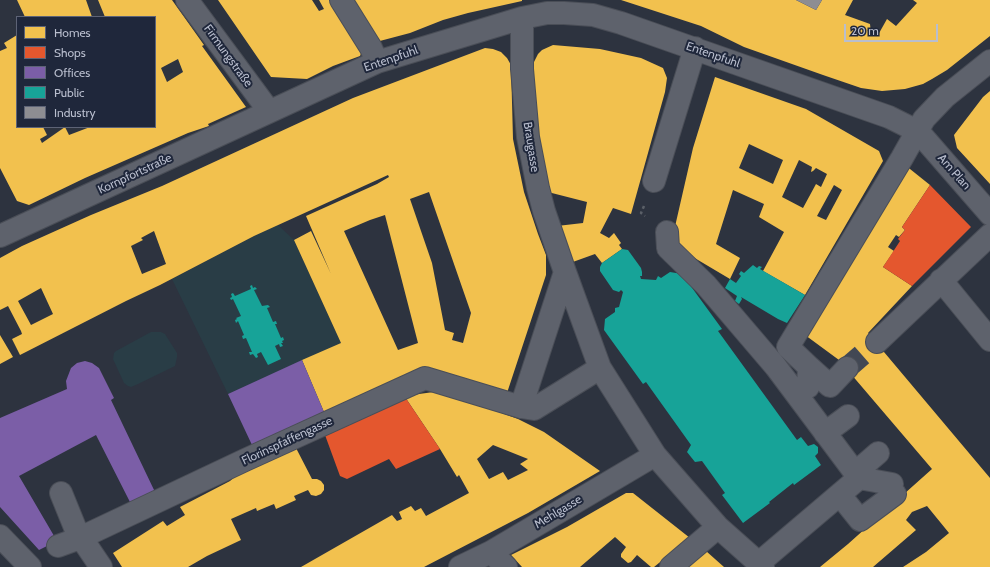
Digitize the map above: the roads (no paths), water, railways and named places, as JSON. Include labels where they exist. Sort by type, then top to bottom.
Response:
[{"type":"street","name":"Firmungstraße","points":[[187,0],[269,111]]},
{"type":"street","points":[[341,0],[371,48],[377,62]]},
{"type":"street","name":"Entenpfuhl","points":[[269,111],[377,62],[522,18],[547,13],[564,13],[595,8],[621,23],[889,117],[916,132]]},
{"type":"street","name":"Braugasse","points":[[522,18],[522,69],[528,137],[544,211],[565,272],[590,322],[600,368],[655,455],[718,527],[761,565]]},
{"type":"street","points":[[654,181],[695,48]]},
{"type":"street","points":[[781,359],[924,120],[938,103],[990,60]]},
{"type":"street","name":"Kornpfortstraße","points":[[2,231],[269,111]]},
{"type":"street","name":"Am Plan","points":[[916,132],[930,144],[990,214]]},
{"type":"street","points":[[668,232],[668,248],[781,359],[814,400],[857,475],[894,489],[860,520],[840,495]]},
{"type":"street","points":[[877,342],[990,235]]},
{"type":"street","points":[[521,407],[565,272]]},
{"type":"street","points":[[942,280],[990,340]]},
{"type":"street","points":[[781,359],[814,400],[848,416]]},
{"type":"street","name":"Florinspfaffengasse","points":[[58,546],[80,538],[245,460],[425,378],[521,407],[534,409],[600,368]]},
{"type":"street","points":[[814,400],[847,368]]},
{"type":"street","points":[[761,565],[840,495],[878,453]]},
{"type":"street","name":"Mehlgasse","points":[[460,567],[491,552],[655,455]]},
{"type":"street","points":[[61,493],[80,538],[101,567]]},
{"type":"street","points":[[671,567],[718,527]]},
{"type":"street","points":[[0,536],[30,567]]},
{"type":"street","points":[[491,552],[506,567]]},
{"type":"tunnel","points":[[847,368],[862,355]]}]
